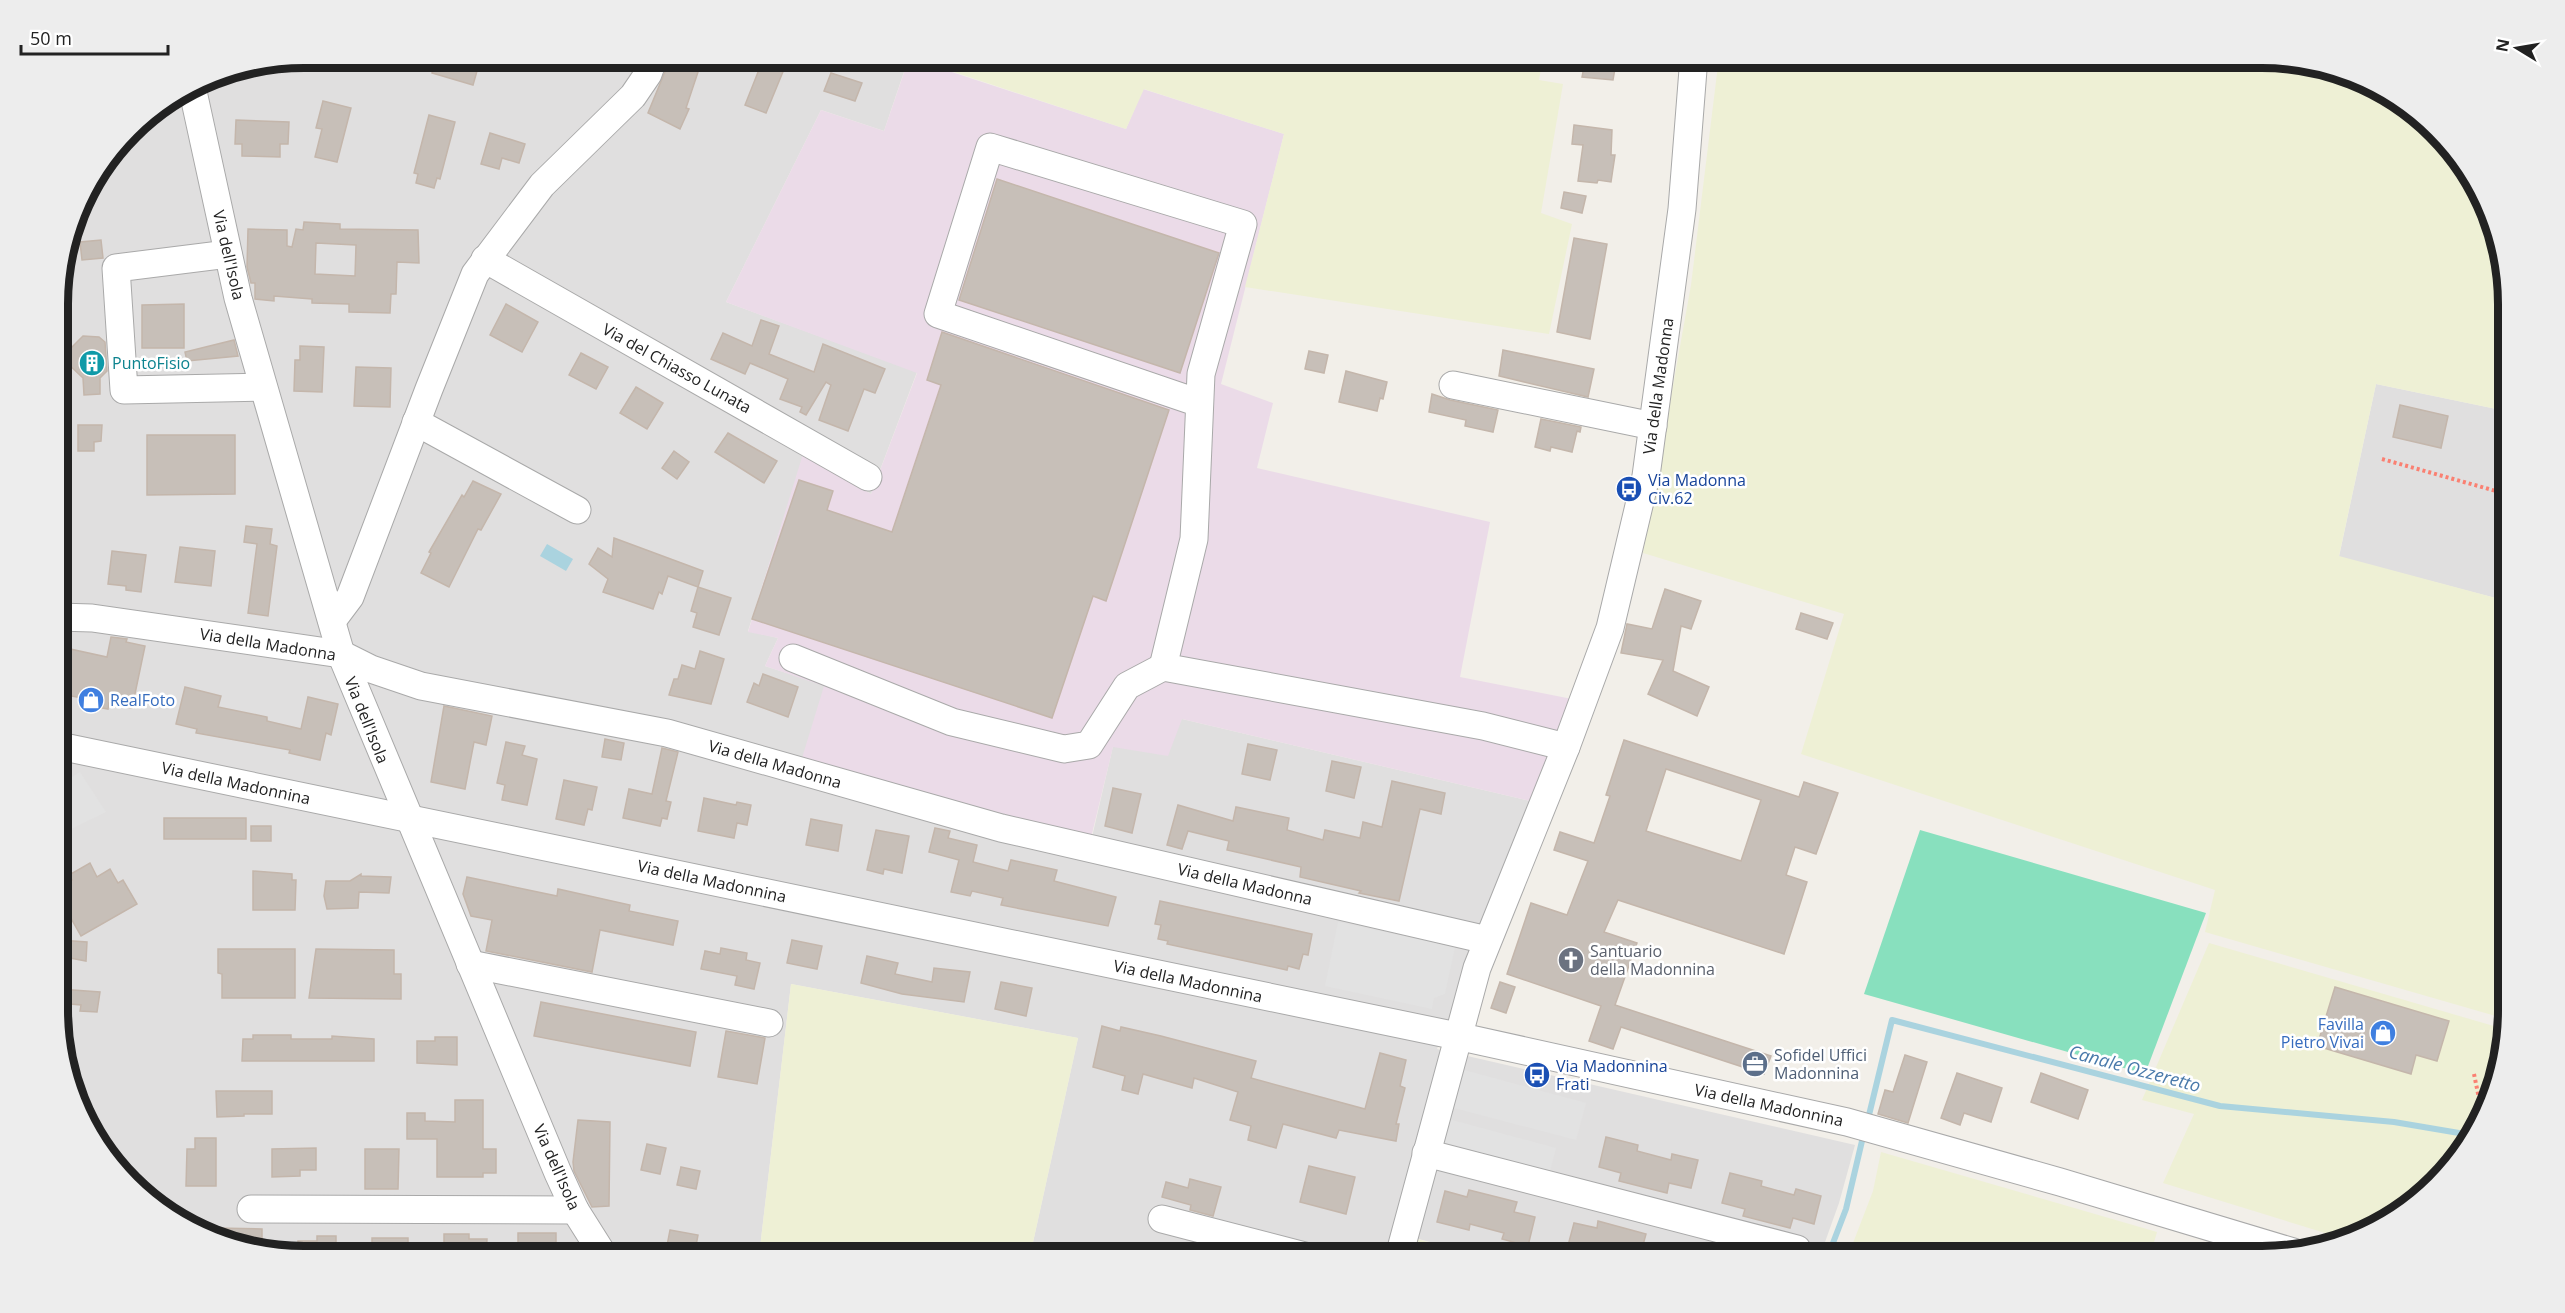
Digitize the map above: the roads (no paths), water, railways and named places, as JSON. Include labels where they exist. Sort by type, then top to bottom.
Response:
[{"type":"street","points":[[332,621],[351,597],[416,422],[475,274],[542,185],[633,96],[650,68]]},
{"type":"street","name":"Via della Madonna","points":[[1402,1246],[1457,1036],[1487,940],[1566,747],[1610,628],[1646,476],[1682,209],[1693,68]]},
{"type":"street","name":"Via dell'Isola","points":[[194,95],[238,298],[332,621],[335,653],[576,1210],[598,1246]]},
{"type":"street","points":[[1163,667],[1194,539],[1201,374],[1243,225],[990,147],[938,314],[1199,403]]},
{"type":"street","points":[[228,254],[116,268],[124,390],[263,387]]},
{"type":"street","name":"Via del Chiasso Lunata","points":[[485,259],[868,477]]},
{"type":"street","points":[[1453,385],[1653,426]]},
{"type":"street","points":[[416,422],[577,510]]},
{"type":"street","name":"Via della Madonna","points":[[68,617],[92,618],[335,653],[421,686],[667,733],[1002,828],[1487,940]]},
{"type":"street","points":[[793,658],[952,722],[1064,749],[1089,745],[1127,686],[1163,667],[1483,726],[1566,747]]},
{"type":"street","name":"Via della Madonnina","points":[[68,752],[408,818],[1457,1036],[1847,1122],[2060,1182],[2233,1245]]},
{"type":"street","points":[[470,964],[769,1023]]},
{"type":"street","points":[[1426,1153],[1785,1246]]},
{"type":"street","points":[[251,1209],[576,1210]]},
{"type":"street","points":[[1162,1219],[1266,1246]]},
{"type":"water","points":[[547,544],[573,559],[566,571],[540,556]]},
{"type":"waterway","name":"Canale Ozzeretto","points":[[1869,1115],[1892,1020],[2220,1106],[2394,1122],[2462,1134]]},
{"type":"waterway","name":"Canale Ozzeretto","points":[[1832,1246],[1846,1209],[1862,1141]]},
{"type":"place","name":"PuntoFisio","points":[[92,363]]},
{"type":"place","name":"Via Madonna Civ.62","points":[[1629,489]]},
{"type":"place","name":"RealFoto","points":[[91,700]]},
{"type":"place","name":"Santuario della Madonnina","points":[[1571,960]]},
{"type":"place","name":"Favilla Pietro Vivai","points":[[2383,1033]]},
{"type":"place","name":"Sofidel Uffici Madonnina","points":[[1755,1064]]},
{"type":"place","name":"Via Madonnina Frati","points":[[1537,1075]]}]
